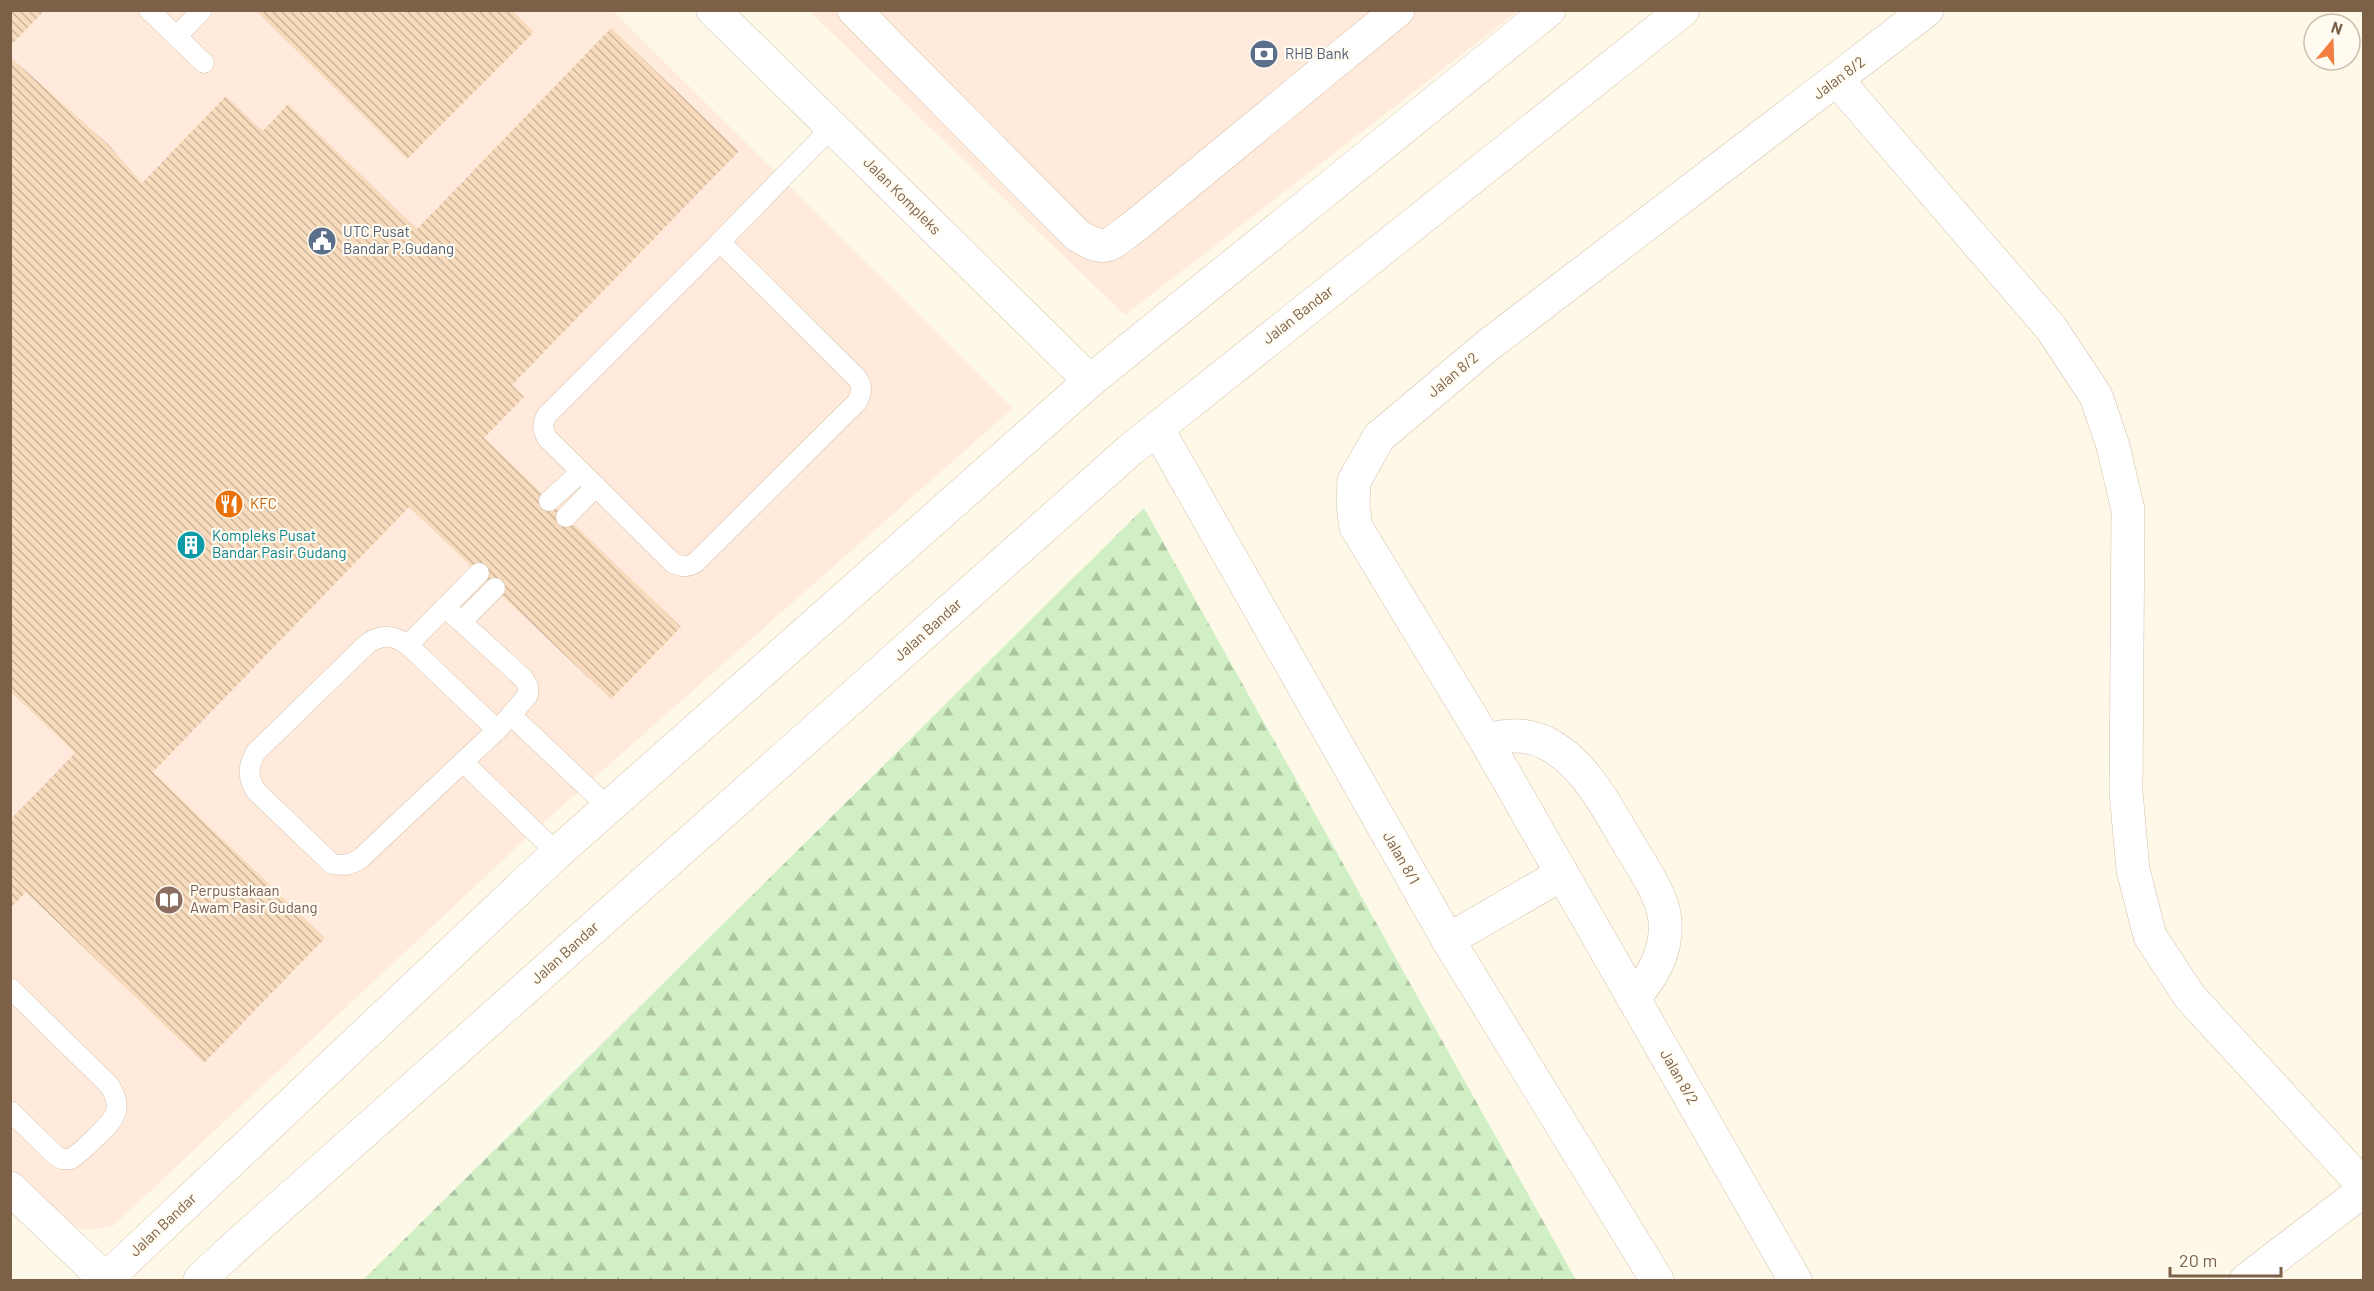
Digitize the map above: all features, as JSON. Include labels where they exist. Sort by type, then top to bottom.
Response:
[{"type":"street","name":"Jalan Kompleks","points":[[713,10],[1090,381]]},
{"type":"street","points":[[854,10],[1077,235],[1095,246],[1103,246],[1135,226],[1398,10]]},
{"type":"street","name":"Jalan Bandar","points":[[106,1280],[557,853],[1090,381],[1550,10]]},
{"type":"street","name":"Jalan Bandar","points":[[200,1281],[322,1169],[1157,428],[1683,10]]},
{"type":"street","name":"Jalan 8/2","points":[[1795,1281],[1486,741],[1356,527],[1353,505],[1354,481],[1379,437],[1487,346],[1927,10]]},
{"type":"street","points":[[1837,80],[2051,328],[2096,396],[2113,446],[2128,510],[2126,792],[2133,870],[2150,936],[2190,997],[2364,1188],[2246,1281]]},
{"type":"street","name":"Jalan 8/1","points":[[1157,428],[1448,940],[1657,1281]]},
{"type":"street","points":[[1486,741],[1509,736],[1527,737],[1549,745],[1568,759],[1593,785],[1652,883],[1664,913],[1665,934],[1663,946],[1652,974],[1633,998]]},
{"type":"street","points":[[1448,940],[1562,874]]},
{"type":"street","points":[[10,1188],[106,1280]]},
{"type":"lane","points":[[149,10],[204,63]]},
{"type":"lane","points":[[177,36],[202,10]]},
{"type":"lane","points":[[720,242],[857,378],[862,386],[857,402],[696,562],[689,567],[681,567],[673,563],[547,438],[543,431],[543,422],[547,415],[832,127]]},
{"type":"lane","points":[[549,501],[581,472]]},
{"type":"lane","points":[[566,517],[596,486]]},
{"type":"lane","points":[[408,645],[479,573]]},
{"type":"lane","points":[[462,622],[495,588]]},
{"type":"lane","points":[[445,607],[523,678],[528,686],[528,695],[496,730],[361,858],[352,864],[342,866],[332,864],[256,791],[250,782],[249,771],[256,752],[368,643],[376,638],[397,637],[408,645],[496,730]]},
{"type":"lane","points":[[511,715],[609,808]]},
{"type":"lane","points":[[462,762],[557,853]]},
{"type":"lane","points":[[10,988],[109,1085],[115,1094],[117,1105],[111,1123],[71,1159],[62,1159],[55,1155],[10,1111]]},
{"type":"shaded area","points":[[10,11],[613,11],[1013,408],[535,830],[113,1226],[89,1230],[57,1223],[11,1177]]},
{"type":"shaded area","points":[[809,11],[1518,11],[1125,315]]},
{"type":"green space","points":[[1144,508],[1576,1280],[363,1280]]},
{"type":"building","points":[[10,10],[45,10],[10,46]]},
{"type":"building","points":[[255,10],[512,10],[534,32],[407,159]]},
{"type":"building","name":"Kompleks Pusat Bandar Pasir Gudang","points":[[611,28],[739,151],[512,385],[524,397],[484,438],[681,627],[611,699],[409,507],[153,772],[325,938],[204,1063],[26,892],[10,908],[10,820],[75,753],[10,691],[10,57],[108,144],[142,183],[226,96],[263,131],[288,104],[417,229]]},
{"type":"place","name":"RHB Bank","points":[[1264,54]]},
{"type":"place","name":"UTC Pusat Bandar P.Gudang","points":[[322,241]]},
{"type":"place","name":"KFC","points":[[229,504]]},
{"type":"place","name":"Kompleks Pusat Bandar Pasir Gudang","points":[[191,545]]},
{"type":"place","name":"Perpustakaan Awam Pasir Gudang","points":[[169,900]]}]
